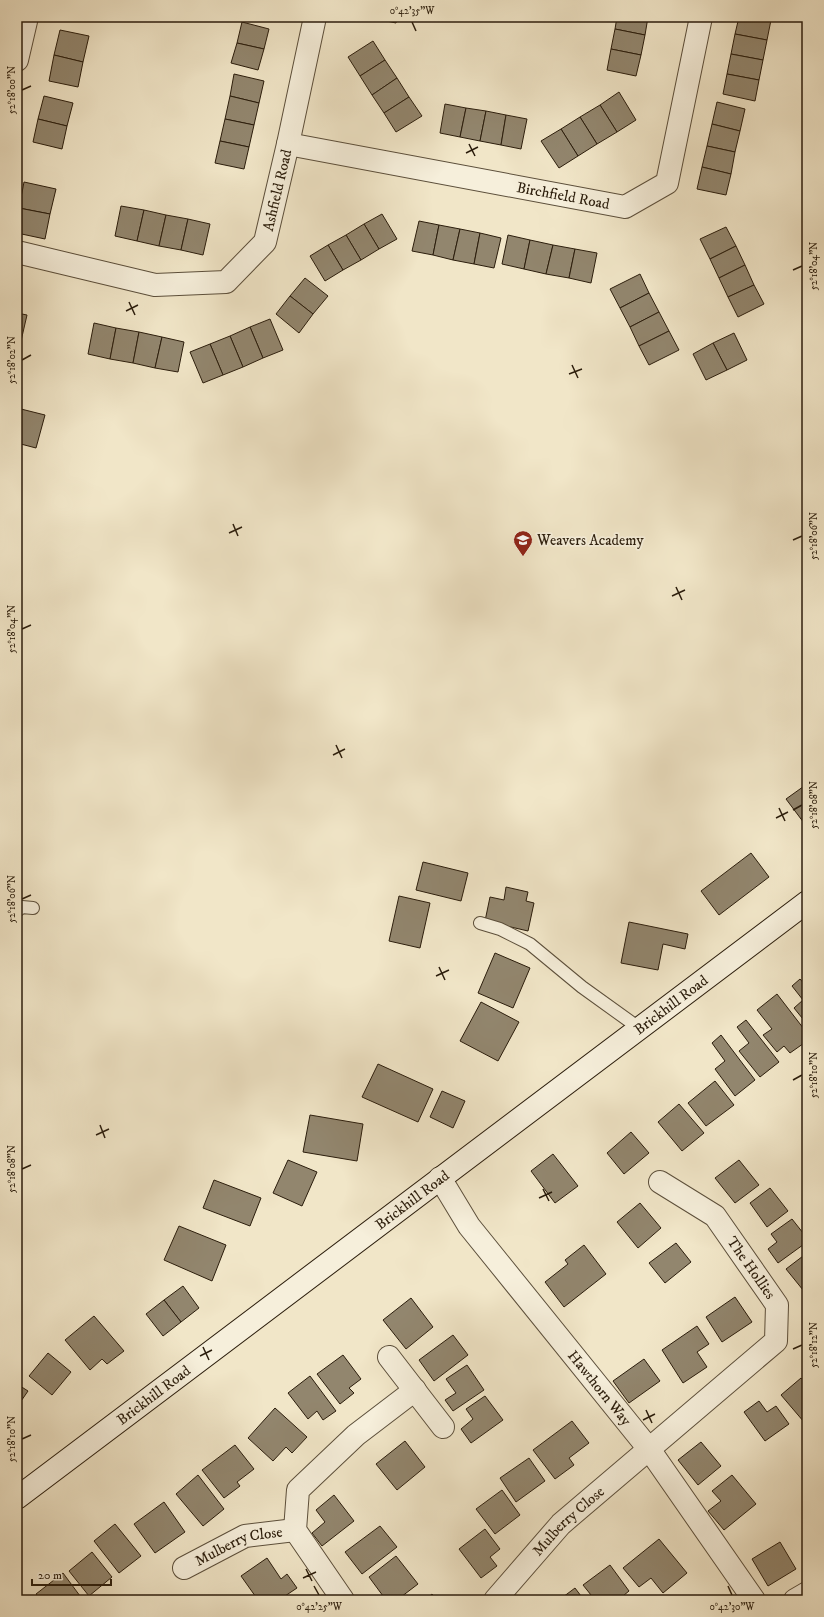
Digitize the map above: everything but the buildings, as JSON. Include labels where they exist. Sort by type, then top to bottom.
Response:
[{"type":"street","points":[[17,60],[27,17]]},
{"type":"street","name":"Ashfield Road","points":[[17,252],[155,285],[226,282],[265,242],[315,17]]},
{"type":"street","name":"Birchfield Road","points":[[288,144],[625,206],[667,183],[701,17]]},
{"type":"street","name":"Brickhill Road","points":[[17,1498],[807,902]]},
{"type":"street","name":"Hawthorn Way","points":[[440,1178],[469,1226],[649,1449],[754,1600]]},
{"type":"street","name":"The Hollies","points":[[649,1449],[776,1340],[777,1305],[715,1216],[660,1182]]},
{"type":"street","points":[[390,1357],[443,1427]]},
{"type":"street","name":"Mulberry Close","points":[[344,1600],[295,1530],[298,1490],[356,1436],[415,1390]]},
{"type":"street","name":"Mulberry Close","points":[[495,1600],[562,1524],[649,1449]]},
{"type":"street","name":"Mulberry Close","points":[[184,1568],[246,1536],[295,1530]]},
{"type":"street","points":[[795,1600],[807,1593]]},
{"type":"lane","points":[[17,911],[22,907],[33,908]]},
{"type":"lane","points":[[480,924],[500,929],[530,944],[582,987],[639,1028]]},
{"type":"place","name":"Weavers Academy","points":[[523,557]]}]
